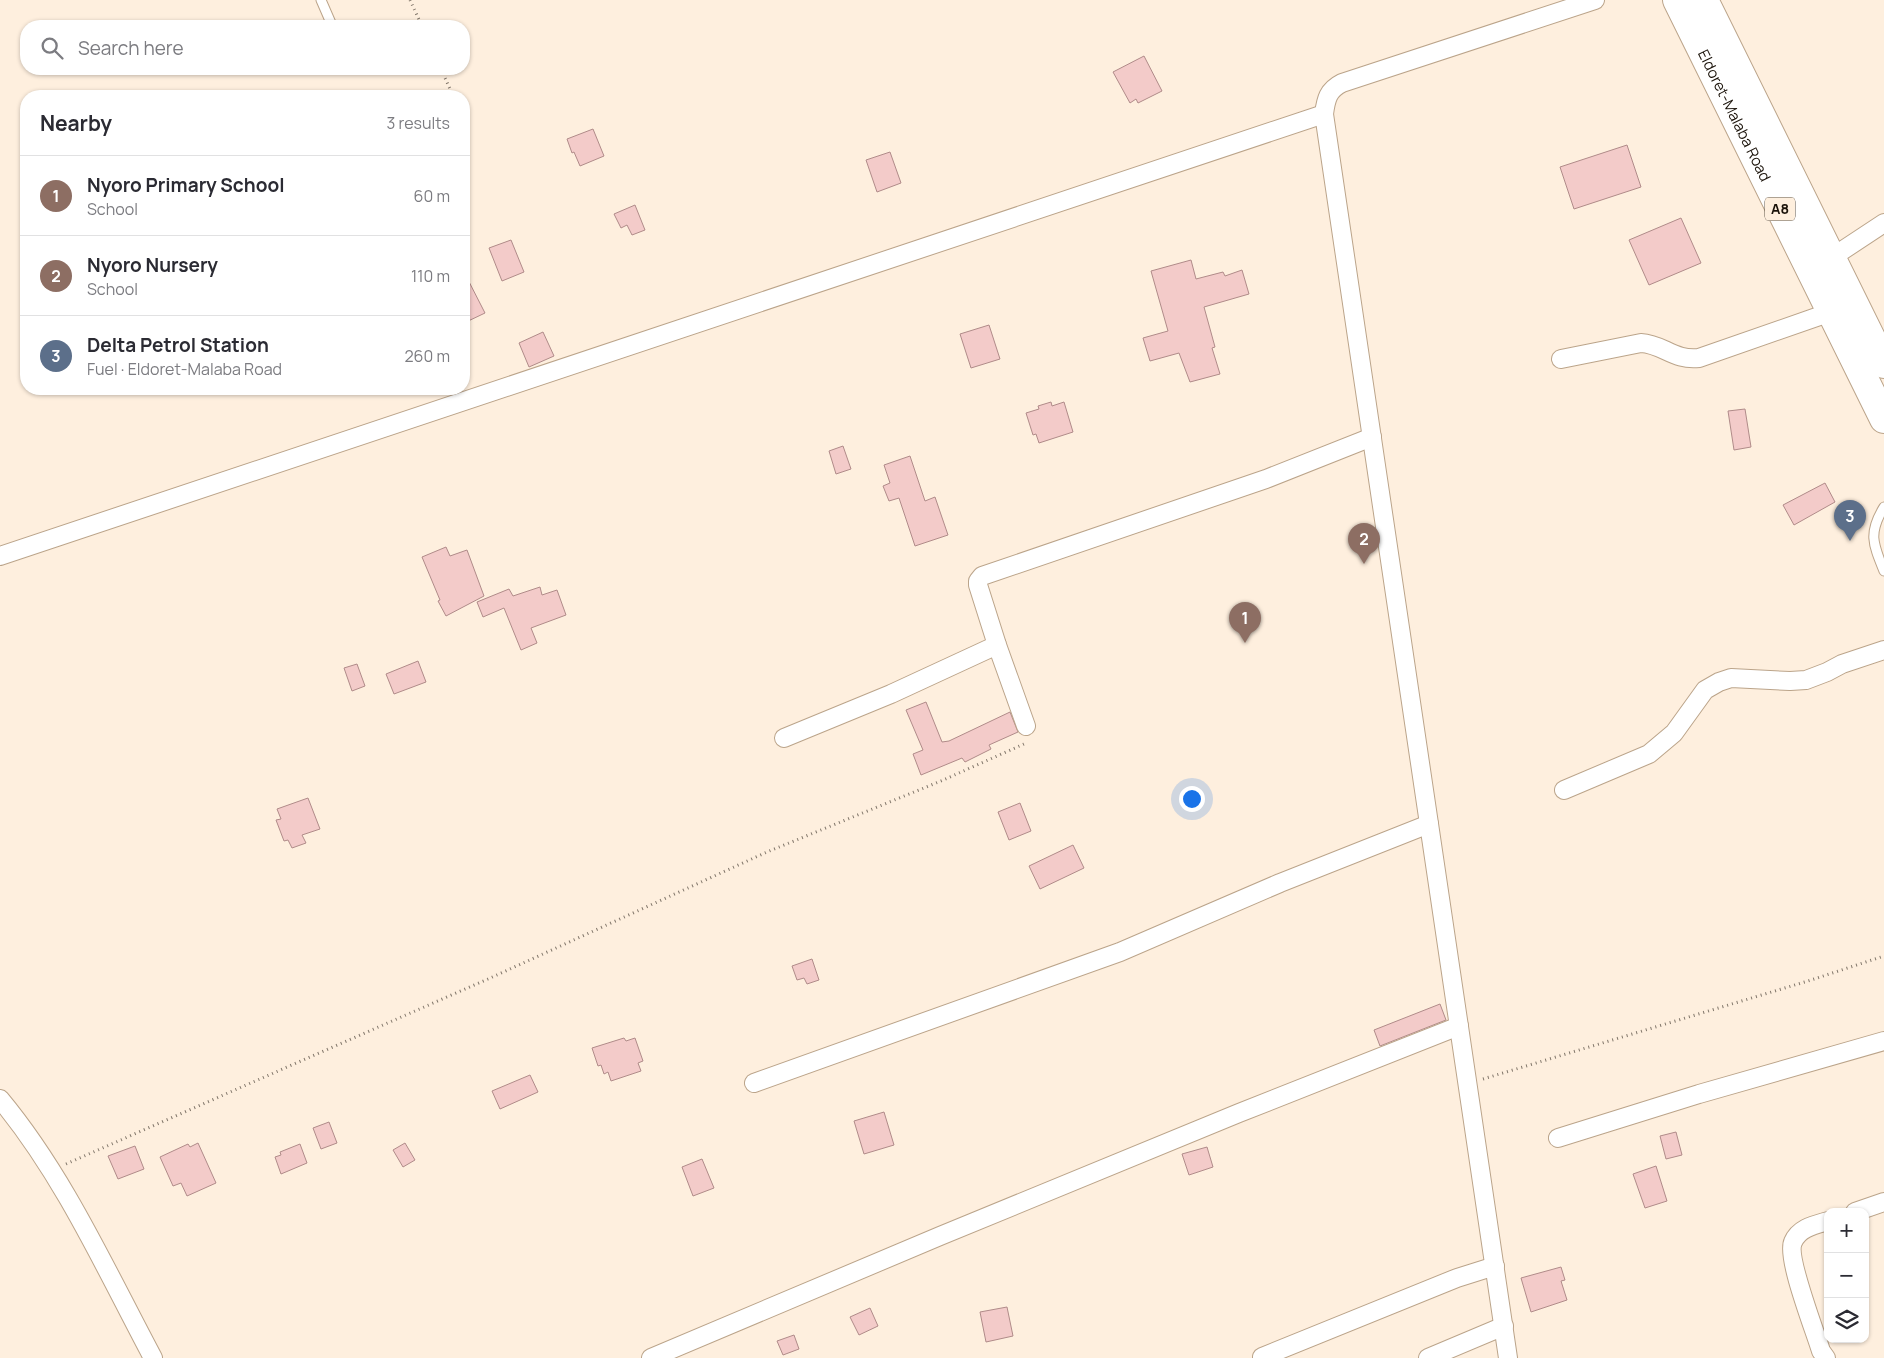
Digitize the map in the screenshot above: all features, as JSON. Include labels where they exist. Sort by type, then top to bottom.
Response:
[{"type":"highway","name":"Eldoret-Malaba Road","points":[[1677,0],[1884,419]]},
{"type":"highway","name":"Eldoret-Malaba Road","points":[[1704,0],[1884,364]]},
{"type":"street","points":[[1508,1358],[1324,114],[1326,99],[1332,88],[1342,83],[1595,0]]},
{"type":"street","points":[[0,556],[1324,114]]},
{"type":"street","points":[[1831,258],[1884,223]]},
{"type":"street","points":[[1560,359],[1641,343],[1648,343],[1683,358],[1699,358],[1831,312]]},
{"type":"street","points":[[1026,726],[997,645],[978,581],[982,576],[1266,479],[1372,437]]},
{"type":"street","points":[[784,738],[890,694],[997,645]]},
{"type":"street","points":[[1564,790],[1649,754],[1674,733],[1705,690],[1719,682],[1731,678],[1806,680],[1842,664],[1884,650]]},
{"type":"street","points":[[754,1083],[1120,952],[1280,883],[1429,824]]},
{"type":"street","points":[[651,1358],[1130,1158],[1459,1026]]},
{"type":"street","points":[[1558,1138],[1699,1094],[1884,1041]]},
{"type":"street","points":[[0,1099],[47,1162],[154,1358]]},
{"type":"street","points":[[1867,1208],[1884,1202]]},
{"type":"street","points":[[1824,1222],[1801,1231],[1791,1247],[1796,1274],[1821,1351],[1826,1358]]},
{"type":"street","points":[[1262,1358],[1457,1278],[1495,1266]]},
{"type":"street","points":[[1428,1358],[1504,1326]]},
{"type":"lane","points":[[321,0],[330,20]]},
{"type":"lane","points":[[1884,507],[1876,520],[1873,530],[1874,542],[1884,571]]},
{"type":"path","points":[[410,0],[419,20]]},
{"type":"path","points":[[444,75],[450,89]]},
{"type":"path","points":[[65,1165],[195,1106],[488,979],[767,852],[941,781],[1031,741],[1026,726]]},
{"type":"path","points":[[1478,1080],[1808,981],[1884,956]]},
{"type":"building","points":[[1144,56],[1162,91],[1138,103],[1136,99],[1130,103],[1113,72]]},
{"type":"building","points":[[593,129],[604,156],[580,166],[574,152],[572,153],[567,139]]},
{"type":"building","points":[[1627,145],[1641,187],[1574,209],[1560,167]]},
{"type":"building","points":[[890,152],[901,183],[877,192],[866,160]]},
{"type":"building","points":[[635,205],[645,230],[632,235],[627,225],[621,228],[614,214]]},
{"type":"building","points":[[1681,218],[1701,263],[1649,285],[1629,240]]},
{"type":"building","points":[[511,240],[524,272],[502,281],[489,248]]},
{"type":"building","points":[[1191,260],[1196,279],[1223,272],[1225,276],[1242,270],[1249,294],[1204,307],[1215,347],[1212,348],[1220,374],[1190,382],[1179,353],[1150,361],[1143,338],[1168,331],[1151,271]]},
{"type":"building","points":[[470,284],[485,313],[470,320]]},
{"type":"building","points":[[989,325],[1000,359],[971,368],[960,334]]},
{"type":"building","points":[[543,332],[554,356],[529,367],[519,343]]},
{"type":"building","points":[[1051,402],[1052,406],[1064,402],[1073,432],[1039,443],[1036,434],[1033,435],[1026,413],[1039,409],[1038,406]]},
{"type":"building","points":[[1745,409],[1751,447],[1734,450],[1728,411]]},
{"type":"building","points":[[843,446],[851,469],[836,474],[829,451]]},
{"type":"building","points":[[910,456],[925,501],[935,497],[948,535],[915,546],[899,498],[889,501],[883,486],[890,483],[884,465]]},
{"type":"building","points":[[1825,483],[1835,502],[1794,525],[1783,505]]},
{"type":"building","points":[[446,547],[450,556],[467,550],[484,596],[446,616],[438,601],[440,600],[422,557]]},
{"type":"building","points":[[540,587],[542,595],[557,590],[566,615],[531,628],[537,643],[521,650],[504,608],[483,617],[477,602],[509,589],[513,596]]},
{"type":"building","points":[[418,661],[426,682],[394,694],[386,674]]},
{"type":"building","points":[[357,664],[365,686],[352,691],[344,668]]},
{"type":"building","points":[[926,702],[942,742],[949,741],[1010,712],[1018,732],[989,745],[991,749],[965,762],[962,758],[921,775],[913,754],[923,750],[906,710]]},
{"type":"building","points":[[308,798],[320,829],[302,835],[306,843],[292,848],[288,840],[284,841],[276,820],[281,819],[277,809]]},
{"type":"building","points":[[1020,803],[1031,831],[1009,840],[998,812]]},
{"type":"building","points":[[1073,845],[1084,868],[1040,889],[1029,866]]},
{"type":"building","points":[[812,959],[819,980],[807,984],[804,978],[797,980],[792,966]]},
{"type":"building","points":[[1440,1004],[1446,1020],[1380,1046],[1374,1030]]},
{"type":"building","points":[[624,1038],[626,1041],[635,1038],[643,1061],[638,1063],[641,1071],[611,1081],[608,1072],[604,1074],[601,1065],[598,1066],[592,1048]]},
{"type":"building","points":[[530,1075],[538,1092],[500,1109],[492,1091]]},
{"type":"building","points":[[884,1112],[894,1145],[864,1154],[854,1121]]},
{"type":"building","points":[[329,1122],[337,1143],[321,1149],[313,1128]]},
{"type":"building","points":[[1676,1132],[1682,1155],[1666,1159],[1660,1136]]},
{"type":"building","points":[[198,1143],[216,1183],[187,1196],[181,1183],[173,1186],[160,1157],[188,1144],[190,1147]]},
{"type":"building","points":[[405,1143],[415,1160],[403,1167],[393,1150]]},
{"type":"building","points":[[300,1144],[307,1163],[281,1174],[275,1157],[281,1155],[280,1152]]},
{"type":"building","points":[[135,1146],[144,1169],[118,1179],[108,1156]]},
{"type":"building","points":[[1207,1147],[1213,1167],[1189,1175],[1182,1154]]},
{"type":"building","points":[[702,1159],[714,1188],[693,1196],[682,1167]]},
{"type":"building","points":[[1656,1166],[1667,1201],[1645,1208],[1633,1174]]},
{"type":"building","points":[[1561,1267],[1565,1280],[1561,1281],[1567,1300],[1531,1312],[1521,1278]]},
{"type":"building","points":[[1007,1307],[1013,1336],[986,1342],[980,1312]]},
{"type":"building","points":[[870,1308],[878,1326],[859,1335],[850,1317]]},
{"type":"building","points":[[794,1335],[799,1349],[783,1355],[777,1341]]},
{"type":"place","name":"Delta Petrol Station","points":[[1850,541]]},
{"type":"place","name":"Nyoro Nursery","points":[[1364,564]]},
{"type":"place","name":"Nyoro Primary School","points":[[1245,643]]}]
